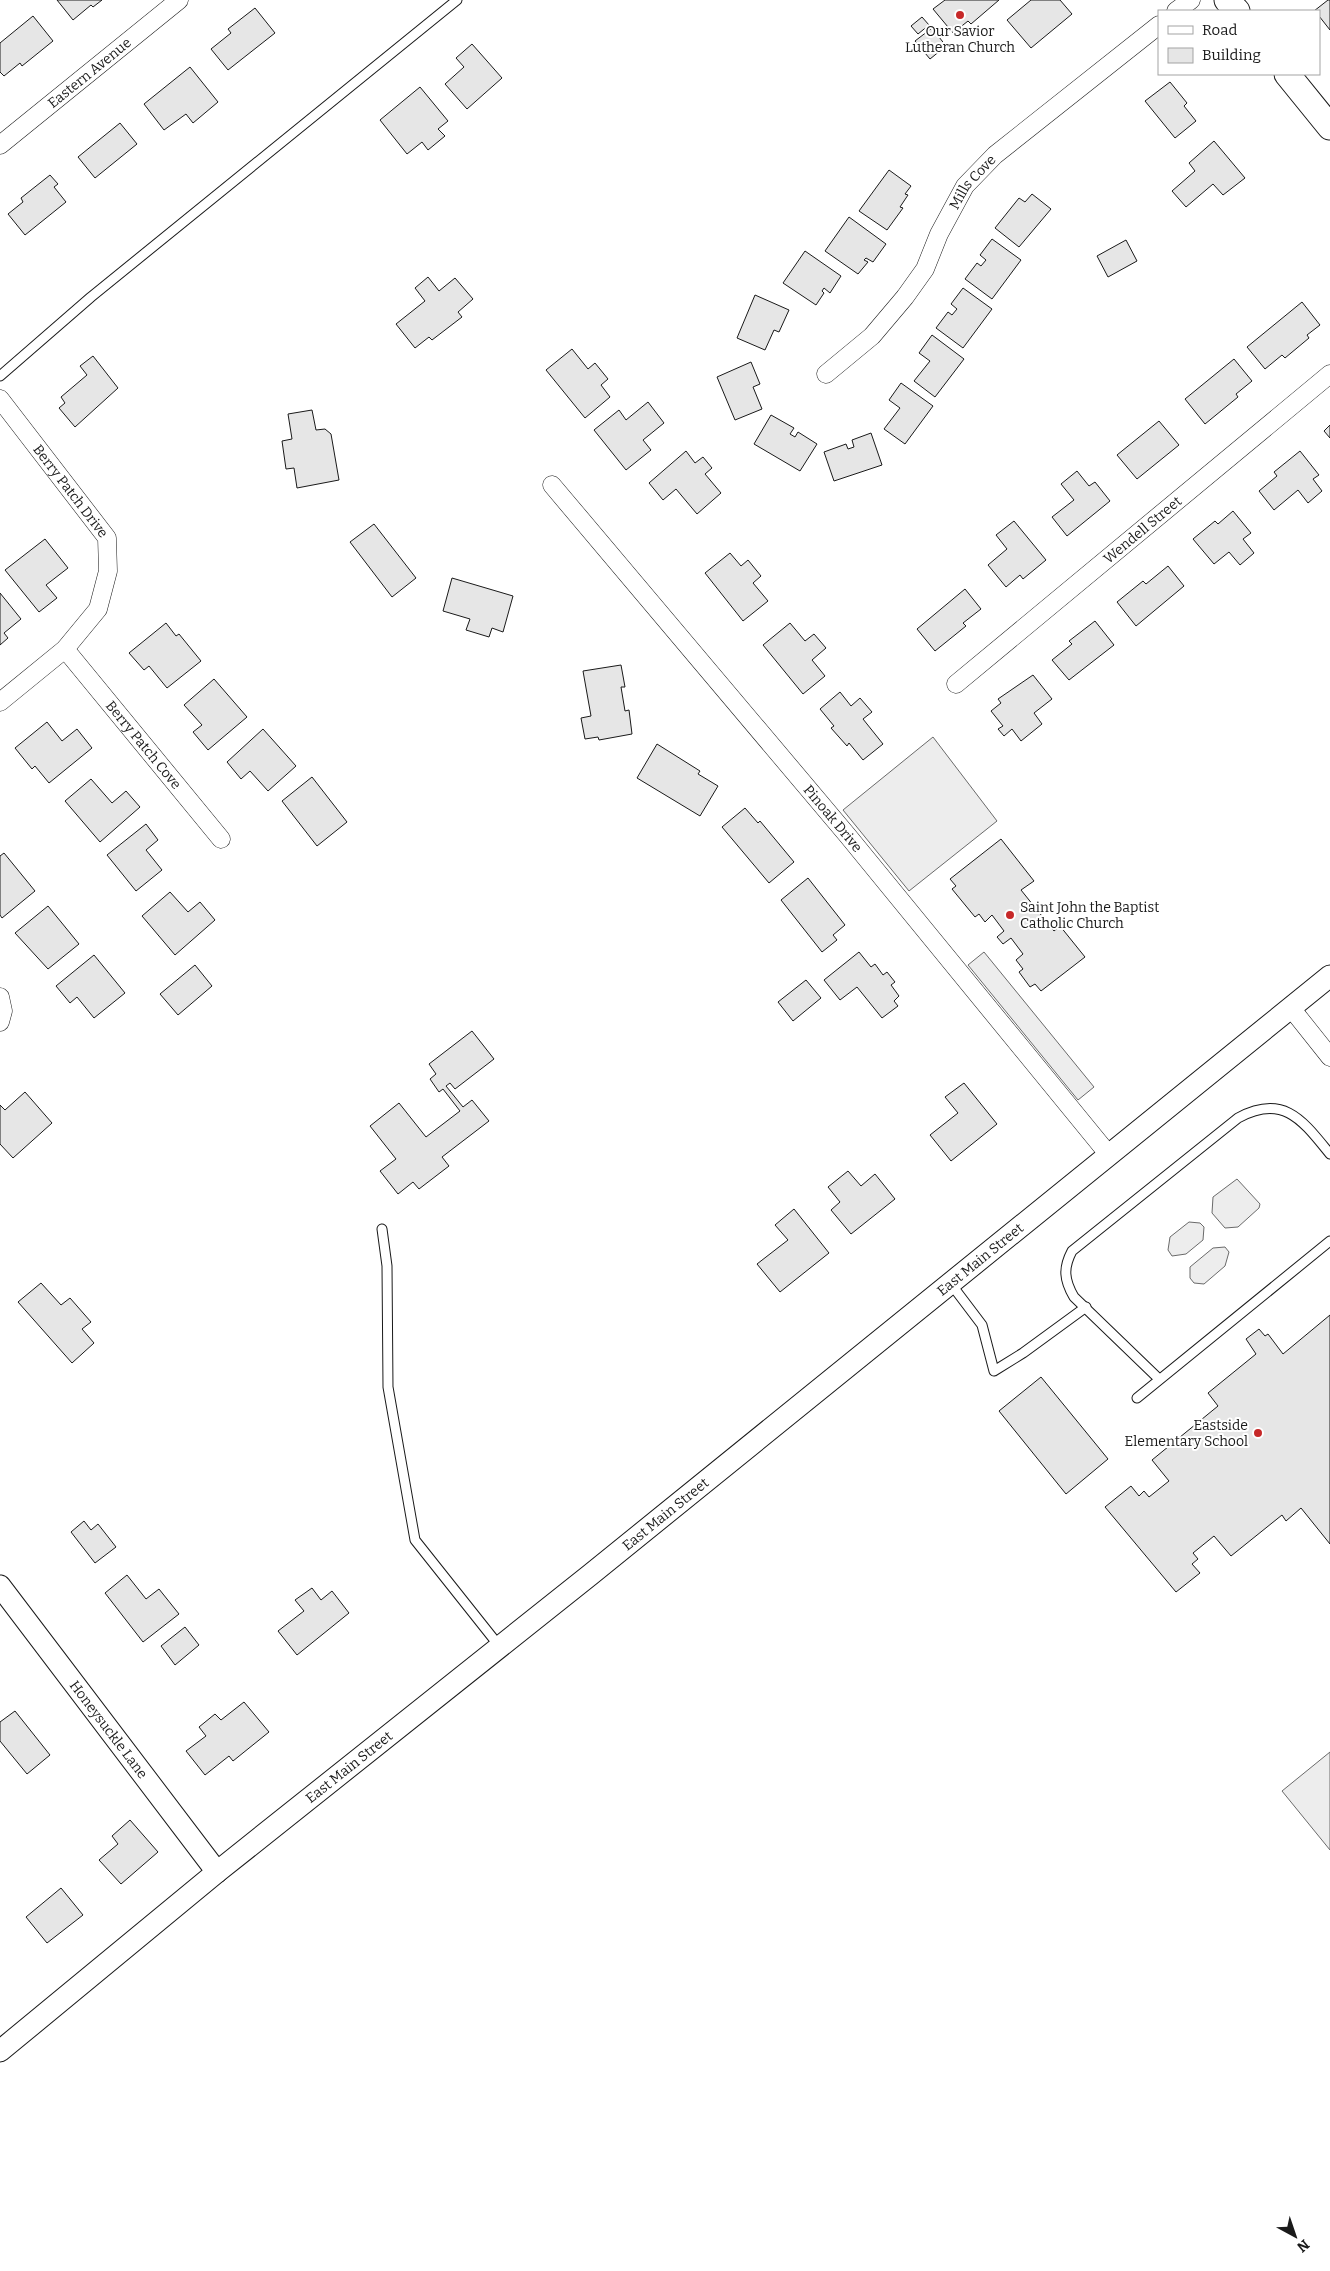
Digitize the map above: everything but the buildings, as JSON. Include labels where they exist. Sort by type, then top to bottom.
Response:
[{"type":"main road","points":[[1228,0],[1236,10]]},
{"type":"main road","points":[[1288,75],[1330,127]]},
{"type":"street","name":"Eastern Avenue","points":[[0,145],[180,0]]},
{"type":"street","points":[[1177,10],[1191,0]]},
{"type":"street","name":"Mills Cove","points":[[826,374],[872,336],[905,297],[925,269],[940,234],[965,186],[995,155],[1158,26]]},
{"type":"street","name":"Wendell Street","points":[[956,684],[1330,374]]},
{"type":"street","name":"Berry Patch Drive","points":[[0,399],[107,538],[108,570],[98,609],[65,649],[0,702]]},
{"type":"street","name":"Pinoak Drive","points":[[552,485],[848,836],[1109,1156]]},
{"type":"street","name":"Berry Patch Cove","points":[[65,649],[221,839]]},
{"type":"street","name":"East Main Street","points":[[0,2051],[218,1872],[951,1284],[1330,976]]},
{"type":"street","points":[[0,997],[3,1011],[0,1022]]},
{"type":"street","points":[[1290,1008],[1330,1057]]},
{"type":"street","name":"Honeysuckle Lane","points":[[0,1586],[218,1872]]},
{"type":"lane","points":[[0,376],[91,297],[457,0]]},
{"type":"lane","points":[[1160,1379],[1074,1297],[1068,1286],[1065,1274],[1066,1262],[1072,1251],[1238,1118],[1251,1110],[1266,1107],[1281,1109],[1294,1114],[1306,1124],[1330,1154]]},
{"type":"lane","points":[[382,1229],[387,1266],[388,1387],[415,1540],[500,1647]]},
{"type":"lane","points":[[1137,1398],[1330,1241]]},
{"type":"lane","points":[[951,1284],[982,1324],[994,1370],[1023,1353],[1086,1307]]},
{"type":"shaded area","points":[[933,737],[997,821],[909,891],[843,810]]},
{"type":"shaded area","points":[[984,952],[1094,1087],[1078,1100],[968,965]]},
{"type":"shaded area","points":[[1237,1179],[1260,1204],[1259,1208],[1238,1227],[1225,1228],[1212,1213],[1213,1197]]},
{"type":"shaded area","points":[[1189,1222],[1200,1223],[1204,1227],[1203,1240],[1186,1254],[1172,1256],[1168,1250],[1170,1237]]},
{"type":"shaded area","points":[[1225,1247],[1229,1252],[1225,1266],[1204,1284],[1194,1283],[1190,1278],[1190,1267],[1213,1248]]},
{"type":"shaded area","points":[[1330,1752],[1330,1850],[1282,1791]]},
{"type":"place","name":"Our Savior Lutheran Church","points":[[960,15]]},
{"type":"place","name":"Saint John the Baptist Catholic Church","points":[[1010,915]]},
{"type":"place","name":"Eastside Elementary School","points":[[1258,1433]]}]
